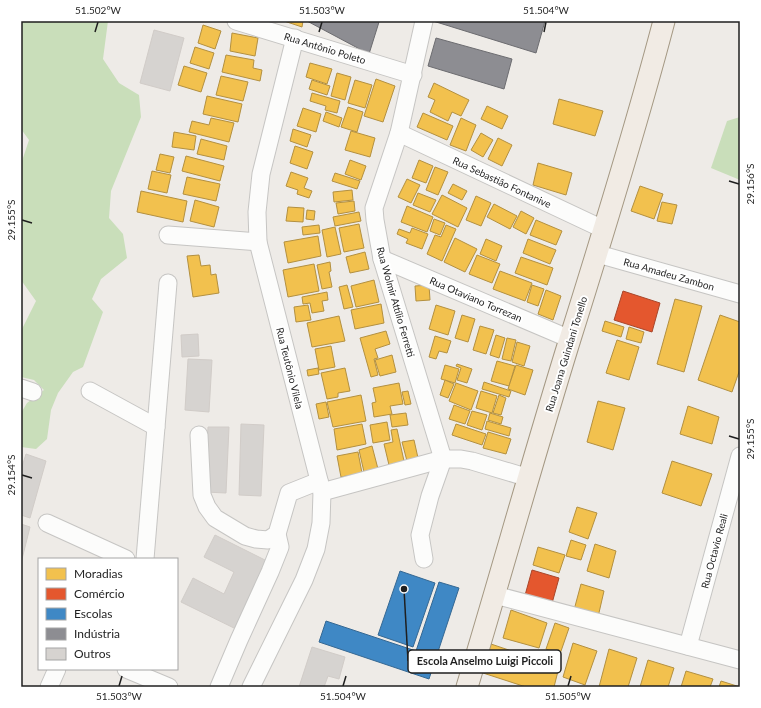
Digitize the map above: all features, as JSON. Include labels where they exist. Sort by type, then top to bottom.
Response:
[{"type":"main road","name":"Rua Joana Guindani Tonello","points":[[467,687],[570,339],[598,254],[664,21]]},
{"type":"street","name":"Rua Antônio Poleto","points":[[236,21],[413,75]]},
{"type":"street","name":"Rua Wolmir Attílio Ferretti","points":[[424,21],[399,133],[374,208],[382,259],[443,459]]},
{"type":"street","name":"Rua Teutônio Vilela","points":[[252,687],[304,580],[316,549],[321,523],[321,486],[258,242],[257,212],[261,174],[295,38]]},
{"type":"street","name":"Rua Sebastião Fontanive","points":[[399,133],[605,230]]},
{"type":"street","points":[[168,234],[258,242]]},
{"type":"street","name":"Rua Amadeu Zambon","points":[[598,254],[740,294]]},
{"type":"street","name":"Rua Otaviano Torrezan","points":[[382,259],[570,339]]},
{"type":"street","points":[[145,558],[168,283]]},
{"type":"street","points":[[90,391],[156,427]]},
{"type":"street","points":[[199,435],[202,495],[207,507],[215,518],[235,530],[256,539],[268,540],[277,534]]},
{"type":"street","points":[[424,559],[420,535],[430,496],[443,459]]},
{"type":"street","points":[[219,687],[280,547],[277,534],[289,493],[443,459],[461,459],[472,461],[529,478]]},
{"type":"street","name":"Rua Octavio Reali","points":[[688,646],[739,461]]},
{"type":"street","points":[[47,522],[124,558]]},
{"type":"street","points":[[494,595],[740,660]]},
{"type":"street","points":[[49,687],[57,670]]},
{"type":"street","points":[[133,670],[169,687]]},
{"type":"green space","points":[[21,21],[108,21],[103,59],[119,83],[139,95],[141,117],[111,191],[109,218],[123,234],[127,258],[101,279],[92,299],[103,312],[83,367],[73,372],[58,393],[51,410],[47,439],[36,449],[21,447],[21,413],[27,403],[44,390],[34,380],[21,377],[21,331],[36,301],[21,280],[21,164],[29,140],[21,129]]},
{"type":"green space","points":[[740,117],[740,180],[711,168],[727,121]]},
{"type":"building: Moradias","points":[[284,21],[303,21],[302,27]]},
{"type":"building: Moradias","points":[[203,25],[221,31],[215,49],[198,43]]},
{"type":"building: Moradias","points":[[232,33],[258,38],[255,56],[230,51]]},
{"type":"building: Moradias","points":[[195,47],[214,53],[209,69],[190,63]]},
{"type":"building: Moradias","points":[[226,55],[254,60],[253,68],[262,70],[260,81],[222,72]]},
{"type":"building: Moradias","points":[[310,63],[332,69],[327,84],[306,77]]},
{"type":"building: Moradias","points":[[184,66],[207,73],[201,92],[178,85]]},
{"type":"building: Moradias","points":[[337,73],[351,77],[345,100],[331,96]]},
{"type":"building: Moradias","points":[[221,76],[248,82],[243,101],[216,95]]},
{"type":"building: Moradias","points":[[376,79],[395,86],[383,122],[364,116]]},
{"type":"building: Moradias","points":[[312,80],[330,86],[327,95],[309,89]]},
{"type":"building: Moradias","points":[[355,80],[372,85],[365,108],[348,103]]},
{"type":"building: Moradias","points":[[434,83],[469,100],[461,116],[452,112],[448,121],[430,112],[435,100],[428,97]]},
{"type":"building: Moradias","points":[[312,93],[340,101],[337,113],[325,110],[326,106],[310,101]]},
{"type":"building: Moradias","points":[[207,96],[242,104],[238,122],[203,114]]},
{"type":"building: Moradias","points":[[559,99],[603,111],[595,136],[553,124]]},
{"type":"building: Moradias","points":[[487,106],[508,116],[502,129],[481,119]]},
{"type":"building: Moradias","points":[[348,107],[363,112],[357,132],[341,127]]},
{"type":"building: Moradias","points":[[303,108],[321,114],[316,132],[297,126]]},
{"type":"building: Moradias","points":[[326,112],[342,118],[339,127],[323,121]]},
{"type":"building: Moradias","points":[[423,113],[453,126],[447,140],[417,127]]},
{"type":"building: Moradias","points":[[211,118],[234,123],[229,142],[189,132],[192,121],[209,125]]},
{"type":"building: Moradias","points":[[461,118],[476,125],[466,151],[450,145]]},
{"type":"building: Moradias","points":[[293,129],[311,135],[307,147],[290,141]]},
{"type":"building: Moradias","points":[[351,131],[375,138],[370,157],[345,150]]},
{"type":"building: Moradias","points":[[174,132],[196,136],[194,150],[172,147]]},
{"type":"building: Moradias","points":[[481,133],[493,140],[483,157],[471,150]]},
{"type":"building: Moradias","points":[[498,138],[512,145],[502,166],[488,159]]},
{"type":"building: Moradias","points":[[201,139],[227,146],[224,160],[197,154]]},
{"type":"building: Moradias","points":[[295,146],[313,152],[307,169],[290,163]]},
{"type":"building: Moradias","points":[[160,154],[174,157],[170,173],[156,170]]},
{"type":"building: Moradias","points":[[186,156],[224,166],[220,181],[182,171]]},
{"type":"building: Moradias","points":[[350,160],[366,166],[361,180],[345,174]]},
{"type":"building: Moradias","points":[[419,160],[433,166],[426,183],[412,178]]},
{"type":"building: Moradias","points":[[538,163],[572,173],[566,195],[533,185]]},
{"type":"building: Moradias","points":[[435,167],[448,172],[438,195],[426,190]]},
{"type":"building: Moradias","points":[[152,171],[171,175],[167,193],[148,189]]},
{"type":"building: Moradias","points":[[291,172],[308,178],[304,188],[312,191],[309,198],[297,194],[298,190],[286,186]]},
{"type":"building: Moradias","points":[[335,173],[360,181],[357,189],[332,181]]},
{"type":"building: Moradias","points":[[187,177],[220,184],[216,201],[183,194]]},
{"type":"building: Moradias","points":[[407,179],[420,185],[411,203],[398,197]]},
{"type":"building: Moradias","points":[[453,184],[467,191],[462,200],[448,193]]},
{"type":"building: Moradias","points":[[640,186],[663,194],[654,219],[631,211]]},
{"type":"building: Moradias","points":[[352,190],[353,200],[334,202],[333,192]]},
{"type":"building: Moradias","points":[[141,191],[187,201],[183,222],[137,212]]},
{"type":"building: Moradias","points":[[418,193],[436,200],[430,212],[413,205]]},
{"type":"building: Moradias","points":[[442,195],[467,208],[458,227],[432,214]]},
{"type":"building: Moradias","points":[[476,196],[491,203],[481,226],[466,220]]},
{"type":"building: Moradias","points":[[195,200],[219,207],[214,227],[190,221]]},
{"type":"building: Moradias","points":[[354,201],[355,211],[338,214],[336,203]]},
{"type":"building: Moradias","points":[[662,202],[677,205],[672,224],[657,221]]},
{"type":"building: Moradias","points":[[494,204],[517,216],[510,229],[487,217]]},
{"type":"building: Moradias","points":[[407,206],[433,217],[427,232],[401,222]]},
{"type":"building: Moradias","points":[[288,207],[304,208],[303,222],[286,221]]},
{"type":"building: Moradias","points":[[307,210],[315,211],[314,220],[306,219]]},
{"type":"building: Moradias","points":[[521,211],[534,218],[526,234],[513,227]]},
{"type":"building: Moradias","points":[[359,212],[361,221],[335,226],[333,217]]},
{"type":"building: Moradias","points":[[434,219],[445,223],[440,235],[430,231]]},
{"type":"building: Moradias","points":[[536,220],[562,231],[556,245],[530,235]]},
{"type":"building: Moradias","points":[[359,224],[364,248],[344,252],[339,228]]},
{"type":"building: Moradias","points":[[319,225],[320,233],[303,235],[302,227]]},
{"type":"building: Moradias","points":[[446,225],[456,229],[442,261],[427,254],[435,235],[441,237]]},
{"type":"building: Moradias","points":[[335,227],[341,254],[327,257],[322,230]]},
{"type":"building: Moradias","points":[[412,228],[428,234],[422,249],[406,243],[408,239],[397,234],[399,229],[410,233]]},
{"type":"building: Moradias","points":[[318,236],[321,256],[288,263],[284,242]]},
{"type":"building: Moradias","points":[[455,238],[477,249],[465,272],[444,262]]},
{"type":"building: Moradias","points":[[486,239],[502,246],[496,261],[480,254]]},
{"type":"building: Moradias","points":[[528,239],[556,250],[550,264],[523,253]]},
{"type":"building: Moradias","points":[[365,252],[369,269],[350,273],[346,257]]},
{"type":"building: Moradias","points":[[199,255],[201,266],[210,265],[211,275],[216,274],[219,293],[193,297],[187,256]]},
{"type":"building: Moradias","points":[[477,255],[500,264],[492,283],[469,274]]},
{"type":"building: Moradias","points":[[521,257],[553,268],[547,285],[515,273]]},
{"type":"building: Moradias","points":[[330,262],[331,271],[329,272],[332,287],[322,289],[317,265]]},
{"type":"building: Moradias","points":[[314,264],[319,291],[288,297],[283,270]]},
{"type":"building: Moradias","points":[[500,271],[532,283],[525,301],[493,289]]},
{"type":"building: Moradias","points":[[374,280],[379,302],[356,307],[351,286]]},
{"type":"building: Moradias","points":[[347,285],[353,307],[344,309],[339,287]]},
{"type":"building: Moradias","points":[[429,285],[430,300],[416,301],[415,286]]},
{"type":"building: Moradias","points":[[532,285],[544,289],[538,306],[527,302]]},
{"type":"building: Moradias","points":[[546,290],[561,296],[553,320],[538,314]]},
{"type":"building: Moradias","points":[[327,292],[328,300],[322,301],[324,311],[312,313],[310,303],[303,304],[302,297]]},
{"type":"building: Moradias","points":[[675,299],[702,306],[684,372],[657,364]]},
{"type":"building: Moradias","points":[[381,304],[384,323],[355,329],[351,310]]},
{"type":"building: Moradias","points":[[308,305],[311,320],[296,322],[294,307]]},
{"type":"building: Moradias","points":[[436,305],[455,311],[448,335],[429,329]]},
{"type":"building: Moradias","points":[[462,315],[475,319],[468,342],[455,338]]},
{"type":"building: Moradias","points":[[720,315],[740,322],[740,369],[732,392],[698,380]]},
{"type":"building: Moradias","points":[[339,316],[345,341],[312,347],[307,323]]},
{"type":"building: Moradias","points":[[605,321],[624,327],[621,337],[602,331]]},
{"type":"building: Moradias","points":[[480,326],[494,330],[486,354],[473,350]]},
{"type":"building: Moradias","points":[[629,327],[644,332],[641,343],[626,339]]},
{"type":"building: Moradias","points":[[386,331],[390,344],[375,349],[378,358],[374,359],[378,375],[371,377],[360,338]]},
{"type":"building: Moradias","points":[[496,335],[505,338],[499,358],[490,355]]},
{"type":"building: Moradias","points":[[435,336],[451,341],[447,353],[439,351],[436,359],[429,357]]},
{"type":"building: Moradias","points":[[507,338],[516,340],[511,361],[502,359]]},
{"type":"building: Moradias","points":[[617,340],[639,347],[629,380],[606,373]]},
{"type":"building: Moradias","points":[[517,342],[530,346],[524,366],[512,362]]},
{"type":"building: Moradias","points":[[331,346],[335,367],[319,370],[315,349]]},
{"type":"building: Moradias","points":[[392,355],[396,372],[380,376],[375,360]]},
{"type":"building: Moradias","points":[[497,361],[515,366],[509,386],[491,381]]},
{"type":"building: Moradias","points":[[457,364],[472,369],[467,383],[457,380],[461,368],[456,366]]},
{"type":"building: Moradias","points":[[445,365],[459,369],[455,383],[441,379]]},
{"type":"building: Moradias","points":[[516,365],[533,370],[525,395],[508,389]]},
{"type":"building: Moradias","points":[[318,368],[319,374],[308,376],[307,370]]},
{"type":"building: Moradias","points":[[345,368],[350,391],[338,393],[338,397],[327,399],[321,373]]},
{"type":"building: Moradias","points":[[445,380],[454,384],[448,398],[440,395]]},
{"type":"building: Moradias","points":[[484,382],[511,391],[509,397],[482,389]]},
{"type":"building: Moradias","points":[[399,383],[403,404],[390,406],[392,414],[374,417],[372,403],[376,402],[373,388]]},
{"type":"building: Moradias","points":[[456,383],[478,391],[471,410],[449,401]]},
{"type":"building: Moradias","points":[[408,391],[411,404],[405,405],[402,392]]},
{"type":"building: Moradias","points":[[481,391],[497,396],[492,413],[476,408]]},
{"type":"building: Moradias","points":[[361,395],[366,421],[333,427],[327,402]]},
{"type":"building: Moradias","points":[[499,395],[506,398],[501,415],[493,413]]},
{"type":"building: Moradias","points":[[598,401],[625,408],[613,450],[587,442]]},
{"type":"building: Moradias","points":[[326,402],[329,417],[319,419],[316,404]]},
{"type":"building: Moradias","points":[[454,405],[470,411],[465,424],[449,419]]},
{"type":"building: Moradias","points":[[688,406],[719,417],[712,444],[680,434]]},
{"type":"building: Moradias","points":[[472,411],[487,415],[482,430],[467,425]]},
{"type":"building: Moradias","points":[[406,413],[408,425],[392,427],[390,415]]},
{"type":"building: Moradias","points":[[490,413],[503,417],[501,424],[488,420]]},
{"type":"building: Moradias","points":[[487,421],[511,428],[509,436],[485,429]]},
{"type":"building: Moradias","points":[[387,422],[390,440],[373,443],[370,425]]},
{"type":"building: Moradias","points":[[362,424],[366,444],[337,450],[334,429]]},
{"type":"building: Moradias","points":[[456,424],[486,434],[482,445],[452,435]]},
{"type":"building: Moradias","points":[[397,429],[404,461],[389,465],[384,444],[393,442],[391,430]]},
{"type":"building: Moradias","points":[[488,432],[511,439],[506,454],[483,448]]},
{"type":"building: Moradias","points":[[414,440],[418,458],[407,461],[402,442]]},
{"type":"building: Moradias","points":[[372,446],[378,469],[364,472],[359,450]]},
{"type":"building: Moradias","points":[[358,452],[362,473],[341,477],[337,456]]},
{"type":"building: Moradias","points":[[672,461],[712,474],[701,506],[662,493]]},
{"type":"building: Moradias","points":[[577,507],[597,513],[588,539],[569,532]]},
{"type":"building: Moradias","points":[[571,540],[586,545],[581,560],[566,556]]},
{"type":"building: Moradias","points":[[595,544],[616,551],[609,578],[587,571]]},
{"type":"building: Moradias","points":[[538,547],[565,555],[559,573],[533,565]]},
{"type":"building: Moradias","points":[[581,584],[604,591],[598,617],[574,610]]},
{"type":"building: Moradias","points":[[511,610],[547,623],[539,648],[503,638]]},
{"type":"building: Moradias","points":[[555,623],[569,628],[560,654],[546,649]]},
{"type":"building: Moradias","points":[[488,643],[559,667],[554,687],[526,687],[480,672]]},
{"type":"building: Moradias","points":[[573,643],[597,651],[585,685],[563,677]]},
{"type":"building: Moradias","points":[[609,649],[637,658],[628,687],[599,687]]},
{"type":"building: Moradias","points":[[648,660],[674,668],[668,687],[640,687]]},
{"type":"building: Moradias","points":[[686,671],[713,679],[710,687],[681,687]]},
{"type":"building: Moradias","points":[[721,681],[740,687],[719,687]]},
{"type":"building: Comércio","points":[[623,291],[660,303],[652,332],[614,320]]},
{"type":"building: Comércio","points":[[532,570],[559,578],[551,607],[524,599]]},
{"type":"building: Escolas","points":[[400,571],[435,583],[413,647],[378,635]]},
{"type":"building: Escolas","points":[[439,582],[459,588],[429,679],[319,642],[326,621],[416,651]]},
{"type":"building: Indústria","points":[[307,21],[377,21],[379,22],[369,54]]},
{"type":"building: Indústria","points":[[433,21],[545,21],[536,53]]},
{"type":"building: Indústria","points":[[436,38],[512,59],[504,89],[428,66]]},
{"type":"building: Outros","points":[[154,30],[184,38],[170,91],[140,83]]},
{"type":"building: Outros","points":[[198,334],[199,356],[182,357],[181,335]]},
{"type":"building: Outros","points":[[188,359],[212,360],[209,412],[185,410]]},
{"type":"building: Outros","points":[[241,424],[264,425],[261,496],[239,495]]},
{"type":"building: Outros","points":[[208,427],[229,427],[226,493],[205,492]]},
{"type":"building: Outros","points":[[26,454],[46,461],[30,518],[21,515],[21,470]]},
{"type":"building: Outros","points":[[21,524],[30,527],[21,563]]},
{"type":"building: Outros","points":[[215,535],[271,563],[238,630],[181,602],[193,578],[224,594],[234,572],[204,557]]},
{"type":"building: Outros","points":[[312,647],[345,657],[339,679],[328,676],[324,687],[299,687]]},
{"type":"place","name":"Escola Anselmo Luigi Piccoli","points":[[404,589]]}]
